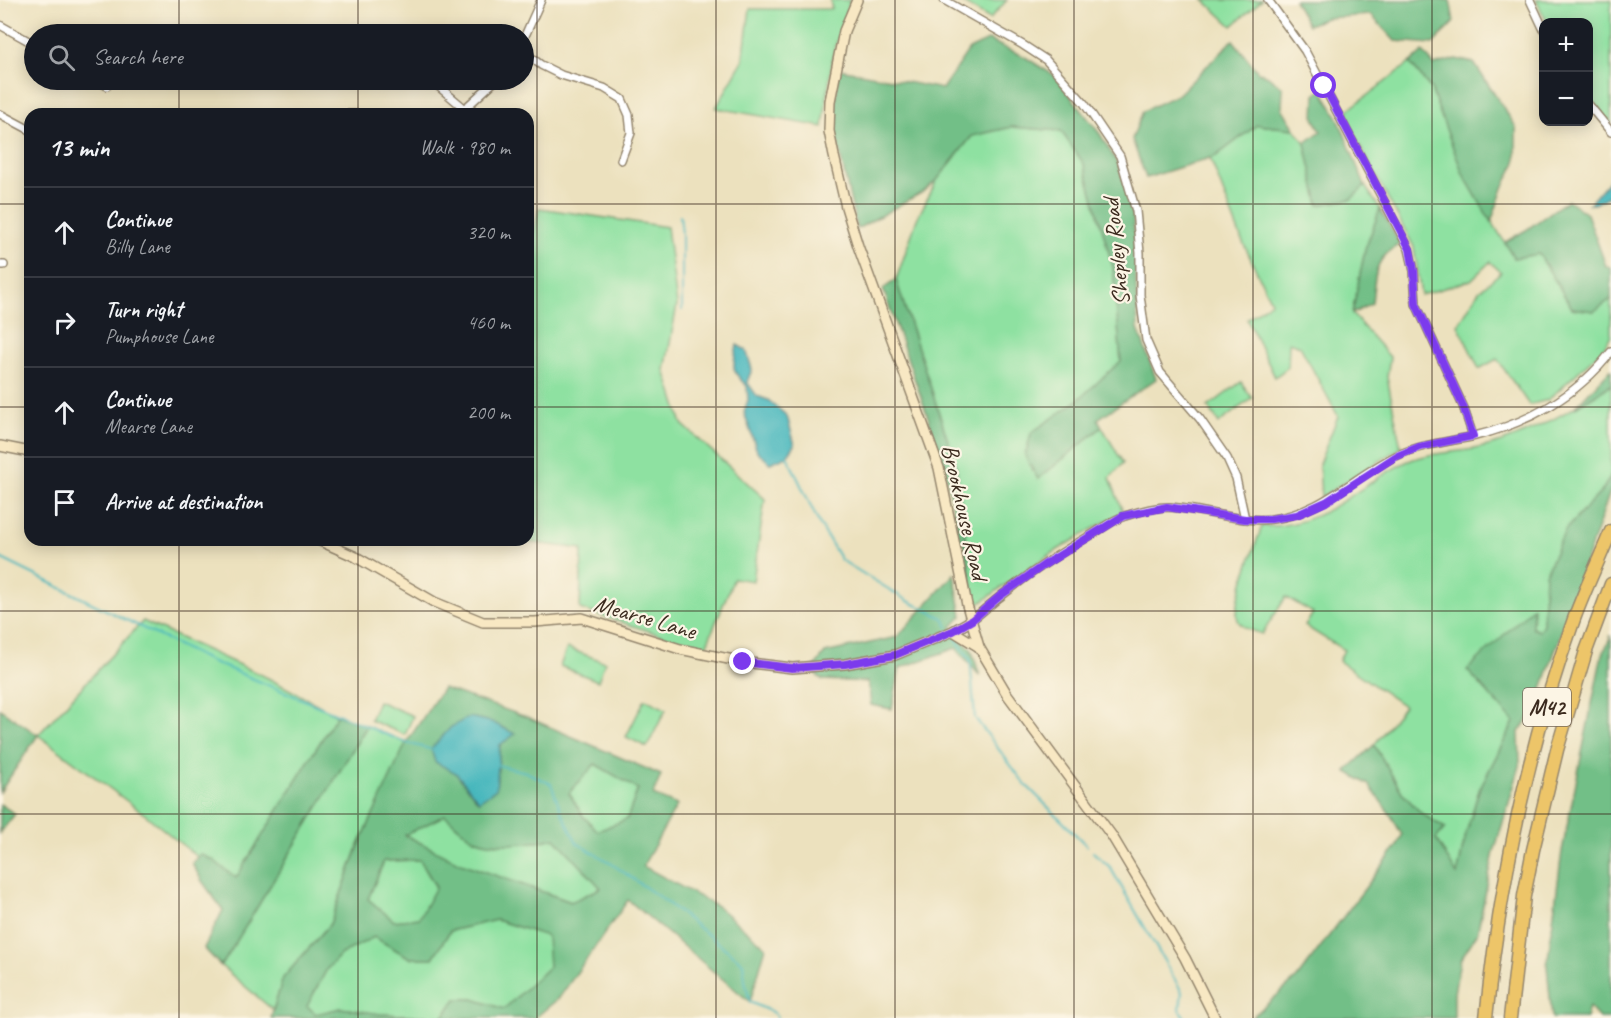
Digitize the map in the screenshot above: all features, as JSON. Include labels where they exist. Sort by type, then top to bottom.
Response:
[{"type":"highway","name":"M42","points":[[1486,1018],[1504,891],[1535,748],[1574,619],[1611,531]]},
{"type":"highway","name":"M42","points":[[1510,1018],[1524,896],[1533,850],[1557,750],[1586,651],[1611,584]]},
{"type":"street","points":[[530,24],[541,0]]},
{"type":"street","name":"Brookhouse Road","points":[[857,0],[844,32],[830,100],[829,131],[846,207],[858,246],[939,468],[967,605],[979,647],[1006,694],[1112,836],[1185,958],[1215,1018]]},
{"type":"street","name":"Shepley Road","points":[[944,0],[1046,60],[1084,103],[1120,156],[1136,211],[1140,253],[1140,295],[1146,340],[1160,372],[1200,419],[1227,458],[1236,478],[1245,519]]},
{"type":"street","points":[[1268,0],[1305,51],[1410,249],[1416,304],[1463,406],[1473,436]]},
{"type":"street","points":[[1530,0],[1539,19]]},
{"type":"street","points":[[0,25],[24,38]]},
{"type":"street","points":[[534,60],[561,75],[604,88],[622,99],[629,116],[631,133],[621,160]]},
{"type":"street","points":[[441,90],[459,108]]},
{"type":"street","points":[[465,108],[485,90]]},
{"type":"street","points":[[1593,110],[1611,132]]},
{"type":"street","points":[[0,114],[24,127]]},
{"type":"street","points":[[972,620],[1000,596],[1044,565],[1123,516],[1167,507],[1245,519],[1271,519],[1297,515],[1326,502],[1395,457],[1419,447],[1500,429],[1532,416],[1563,398],[1587,379],[1611,352]]},
{"type":"street","points":[[0,446],[24,451]]},
{"type":"street","name":"Mearse Lane","points":[[331,546],[356,557],[434,602],[483,622],[535,622],[582,618],[680,649],[743,662],[792,668],[845,664],[895,655],[953,631],[972,620]]},
{"type":"street","points":[[953,631],[979,647]]},
{"type":"green space","points":[[830,0],[850,0],[833,54],[823,127],[716,108],[743,60],[750,9],[832,9]]},
{"type":"green space","points":[[958,0],[1007,0],[990,19]]},
{"type":"green space","points":[[1204,0],[1262,0],[1232,26]]},
{"type":"green space","points":[[1294,0],[1450,0],[1454,22],[1433,44],[1395,41],[1371,15],[1326,18],[1308,25]]},
{"type":"green space","points":[[1536,0],[1611,0],[1611,124],[1593,102],[1593,18],[1545,18]]},
{"type":"green space","points":[[988,40],[1025,57],[1055,76],[1100,134],[1118,164],[1133,212],[1138,329],[1156,379],[1098,419],[1102,427],[1038,479],[1025,456],[1031,433],[1077,401],[1121,361],[1113,267],[1084,164],[1061,131],[1012,127],[972,136],[937,180],[923,192],[857,229],[833,123],[839,69],[942,89],[969,49]]},
{"type":"green space","points":[[1233,40],[1258,72],[1268,76],[1283,88],[1282,108],[1295,129],[1257,125],[1216,156],[1146,178],[1132,139],[1143,111],[1179,94]]},
{"type":"green space","points":[[1423,52],[1434,65],[1456,59],[1474,63],[1516,127],[1516,162],[1503,188],[1491,222],[1463,174],[1431,89],[1410,63]]},
{"type":"green space","points":[[1410,63],[1431,89],[1463,174],[1514,258],[1539,254],[1572,308],[1594,311],[1611,299],[1611,335],[1603,349],[1548,400],[1529,405],[1497,359],[1479,369],[1458,325],[1479,291],[1501,272],[1490,262],[1471,280],[1421,295],[1414,247],[1343,114]]},
{"type":"green space","points":[[1322,90],[1338,118],[1365,186],[1351,199],[1319,205],[1305,143],[1321,131],[1314,118],[1315,95]]},
{"type":"green space","points":[[1257,125],[1295,129],[1305,143],[1319,205],[1351,199],[1365,186],[1380,209],[1365,250],[1352,314],[1390,357],[1387,377],[1401,448],[1321,497],[1319,464],[1338,416],[1300,346],[1289,342],[1288,367],[1275,377],[1247,319],[1271,302],[1241,238],[1210,158],[1216,156]]},
{"type":"green space","points":[[1012,127],[1061,131],[1084,164],[1113,267],[1121,361],[1077,401],[1031,433],[1038,479],[1102,427],[1123,463],[1110,478],[1123,512],[1047,556],[975,607],[956,466],[896,280],[917,219],[937,180],[972,136]]},
{"type":"green space","points":[[1568,200],[1587,214],[1606,266],[1611,267],[1611,299],[1594,311],[1572,308],[1539,254],[1514,258],[1505,242]]},
{"type":"green space","points":[[539,208],[667,227],[677,305],[665,370],[682,424],[765,499],[753,581],[734,578],[705,649],[580,609],[582,549],[534,543],[534,231]]},
{"type":"green space","points":[[1380,209],[1400,244],[1380,262],[1375,276],[1372,303],[1352,314],[1365,250]]},
{"type":"green space","points":[[896,280],[956,466],[972,592],[948,482],[927,414],[883,289]]},
{"type":"green space","points":[[1611,369],[1611,385],[1574,408]]},
{"type":"green space","points":[[1241,382],[1252,398],[1219,423],[1208,407]]},
{"type":"green space","points":[[1611,385],[1611,476],[1602,491],[1566,529],[1545,574],[1543,624],[1539,632],[1532,628],[1533,608],[1514,722],[1479,790],[1457,876],[1435,838],[1445,828],[1422,814],[1403,794],[1374,745],[1404,706],[1339,661],[1344,650],[1305,626],[1313,613],[1286,597],[1262,634],[1242,626],[1237,612],[1246,574],[1262,526],[1283,525],[1320,514],[1384,474],[1424,456],[1481,448],[1523,434]]},
{"type":"green space","points":[[1611,476],[1611,489],[1535,709],[1519,732],[1520,766],[1494,852],[1477,934],[1460,960],[1454,993],[1454,1018],[1251,1018],[1297,978],[1397,846],[1402,835],[1369,785],[1346,771],[1374,745],[1403,794],[1422,814],[1445,828],[1436,839],[1457,875],[1479,790],[1514,722],[1467,670],[1533,607],[1532,628],[1539,631],[1543,624],[1545,574],[1566,529],[1602,491]]},
{"type":"green space","points":[[954,574],[962,616],[952,627],[954,633],[971,649],[980,676],[956,648],[900,668],[892,709],[871,705],[868,682],[823,680],[811,671],[825,653],[897,637]]},
{"type":"green space","points":[[143,621],[268,678],[337,715],[232,885],[143,813],[38,735]]},
{"type":"green space","points":[[1611,635],[1611,1018],[1599,1018],[1589,1007],[1586,1018],[1552,1018],[1547,966],[1562,851],[1601,659]]},
{"type":"green space","points":[[567,648],[605,662],[598,681],[560,666]]},
{"type":"green space","points":[[443,688],[529,718],[661,775],[653,795],[677,805],[643,866],[718,907],[766,947],[750,1002],[628,900],[559,998],[535,1018],[271,1018],[283,978],[330,924],[358,848],[406,743]],"holes":[[[514,734],[500,745],[496,788],[478,801],[456,773]],[[595,764],[638,789],[627,819],[598,831],[583,816],[569,793]],[[445,815],[467,834],[483,842],[514,844],[555,838],[601,888],[571,902],[458,862],[405,835]],[[420,860],[436,887],[419,918],[394,921],[368,899],[384,861]],[[496,920],[547,936],[549,967],[504,1009],[473,999],[456,999],[443,1017],[380,1014],[341,1008],[316,1014],[307,1006],[327,969],[341,954],[374,937],[410,958],[433,958],[450,931]]]},
{"type":"green space","points":[[645,699],[666,709],[647,747],[626,737]]},
{"type":"green space","points":[[378,701],[413,716],[405,735],[370,720]]},
{"type":"green space","points":[[0,709],[38,735],[0,792]]},
{"type":"green space","points":[[337,715],[367,726],[224,962],[220,965],[204,948],[223,910],[192,863],[200,854],[213,860],[236,878]]},
{"type":"green space","points":[[367,726],[407,743],[358,847],[330,924],[283,978],[273,1010],[220,965],[224,962]]},
{"type":"green space","points":[[595,764],[638,788],[627,819],[597,832],[583,816],[569,793]]},
{"type":"green space","points":[[0,804],[15,814],[0,833]]},
{"type":"green space","points":[[445,815],[475,840],[538,842],[555,838],[601,888],[572,902],[458,862],[404,835]]},
{"type":"green space","points":[[420,860],[436,888],[419,918],[394,921],[368,899],[384,861]]},
{"type":"green space","points":[[496,920],[547,936],[550,966],[504,1009],[473,999],[456,999],[443,1017],[380,1014],[341,1008],[316,1014],[307,1006],[327,969],[341,954],[374,937],[410,958],[433,958],[450,931]]},
{"type":"water","points":[[1611,178],[1611,195],[1594,204],[1589,204]]},
{"type":"water","points":[[737,345],[746,350],[752,369],[747,382],[757,396],[768,400],[787,416],[795,445],[787,456],[770,463],[757,451],[744,412],[748,400],[747,386],[734,368]]},
{"type":"water","points":[[469,717],[492,722],[515,734],[500,745],[496,789],[479,801],[456,773],[435,762],[431,749],[451,727]]},
{"type":"waterway","points":[[680,216],[682,310]]},
{"type":"waterway","points":[[787,456],[819,523],[841,560],[908,601],[943,618],[948,627]]},
{"type":"waterway","points":[[0,558],[208,660],[407,743],[433,750]]},
{"type":"waterway","points":[[954,636],[970,659],[975,718],[1025,784],[1087,846]]},
{"type":"waterway","points":[[497,765],[526,772],[551,784],[577,843],[665,901],[743,963],[750,1002],[774,1013],[777,1018]]},
{"type":"waterway","points":[[1093,852],[1110,867],[1182,992],[1180,1009],[1185,1018]]},
{"type":"route","points":[[743,662],[792,668],[845,664],[895,655],[953,631],[972,620],[1000,596],[1044,565],[1123,516],[1167,507],[1245,519],[1271,519],[1297,515],[1326,502],[1395,457],[1419,447],[1473,436],[1463,406],[1416,304],[1410,249],[1324,86]]}]
